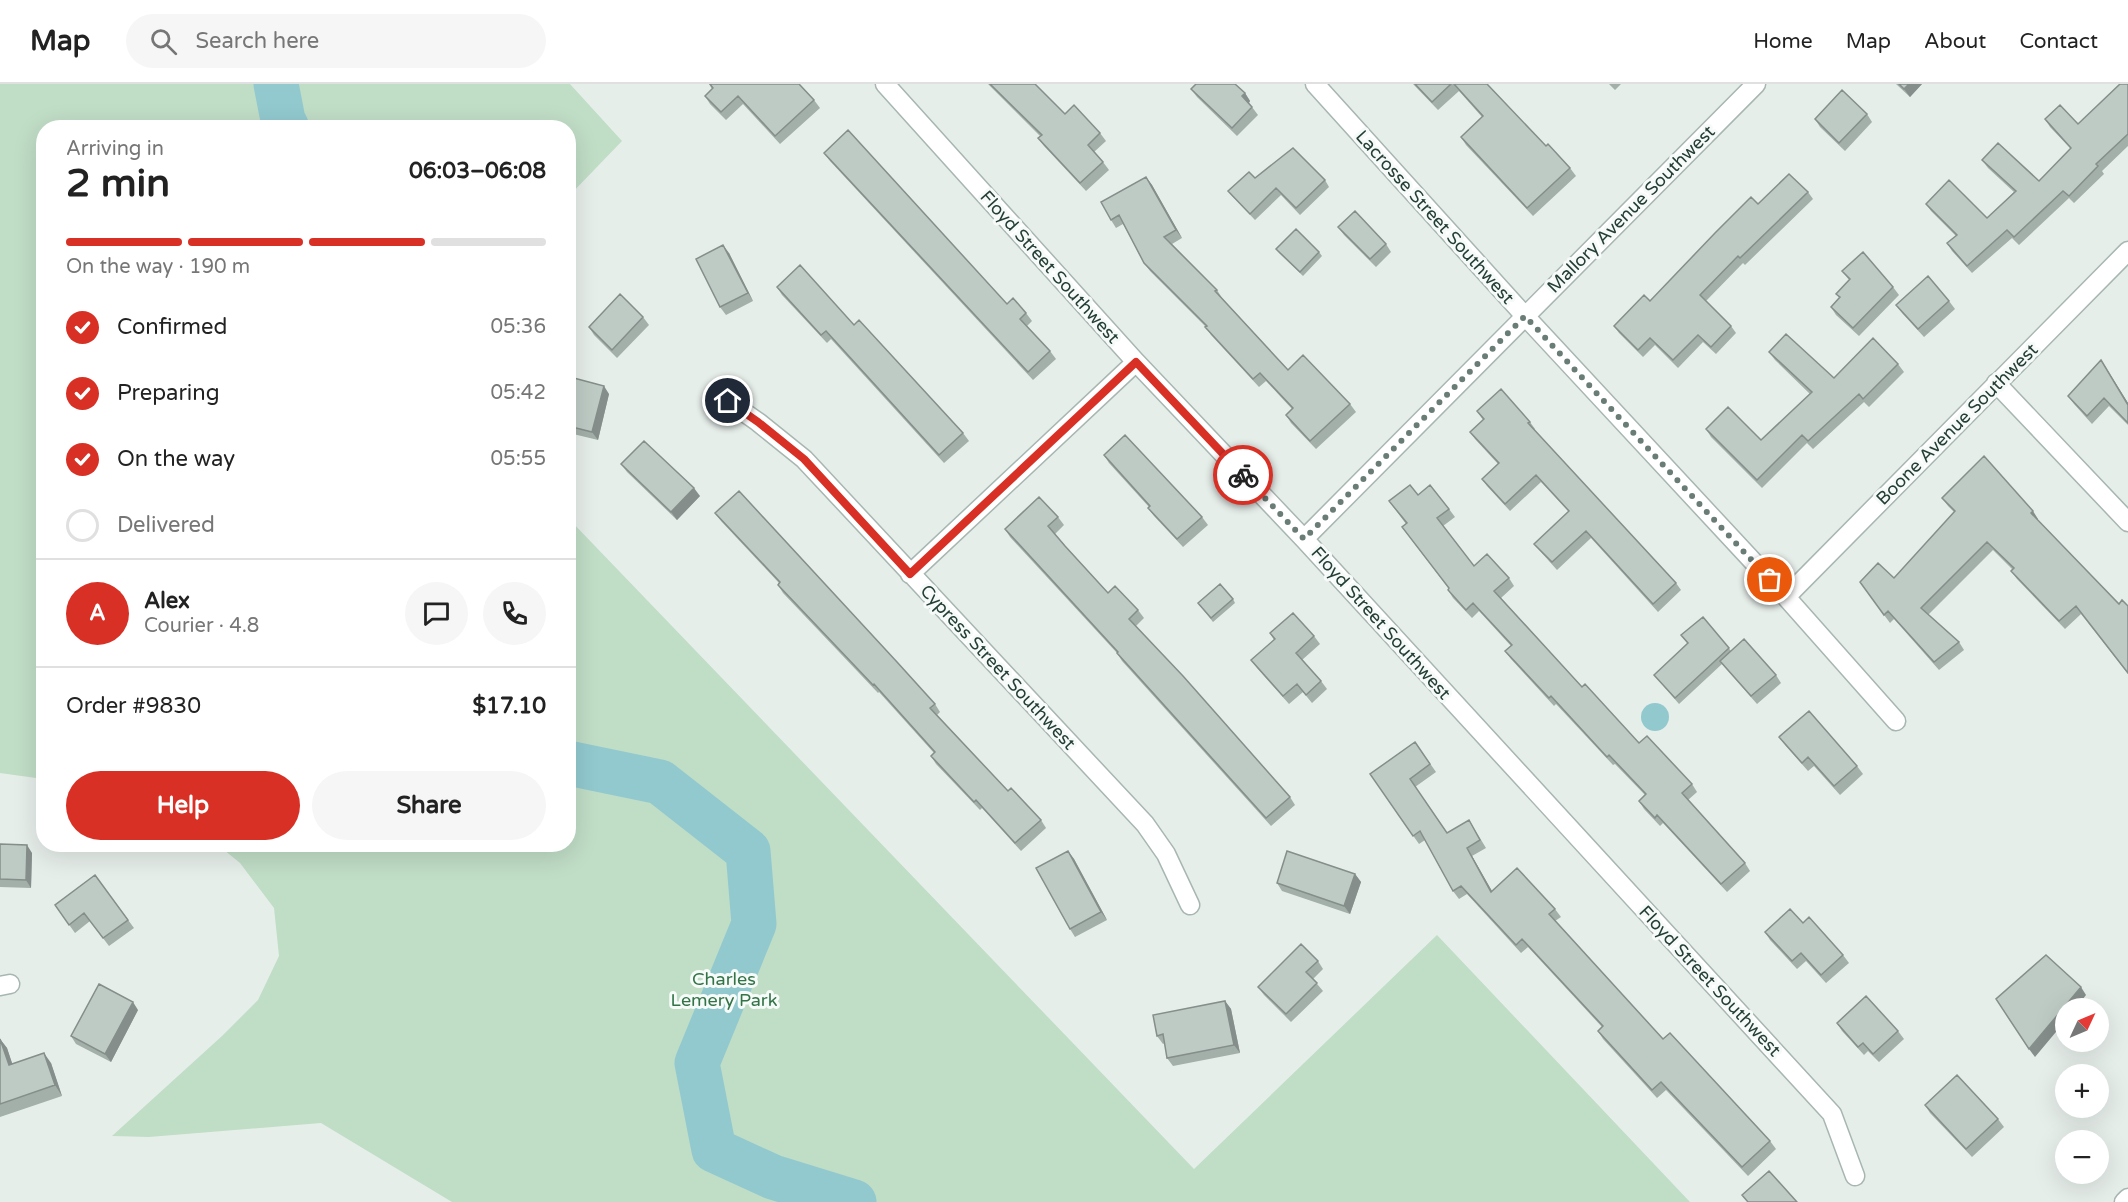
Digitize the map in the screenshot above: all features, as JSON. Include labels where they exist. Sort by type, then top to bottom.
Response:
[{"type":"street","name":"Floyd Street Southwest","points":[[885,84],[1136,362],[1304,539],[1832,1114],[1854,1176]]},
{"type":"street","name":"Lacrosse Street Southwest","points":[[1315,84],[1525,316],[1786,597],[1896,722]]},
{"type":"street","name":"Mallory Avenue Southwest","points":[[1304,539],[1756,84]]},
{"type":"street","name":"Boone Avenue Southwest","points":[[1786,597],[2128,251]]},
{"type":"street","points":[[910,574],[1136,362]]},
{"type":"street","points":[[1996,383],[2128,522]]},
{"type":"street","name":"Cypress Street Southwest","points":[[728,401],[804,459],[1145,824],[1166,854],[1190,905]]},
{"type":"street","points":[[2124,1202],[2128,1198]]},
{"type":"green space","points":[[0,84],[570,84],[622,141],[576,189],[576,120],[36,120],[36,778],[0,773]]},
{"type":"green space","name":"Charles Lemery Park","points":[[576,526],[1194,1169],[1437,935],[1690,1202],[452,1202],[321,1123],[149,1137],[112,1136],[222,1036],[258,1000],[279,956],[274,908],[240,863],[227,852],[576,852]]},
{"type":"water","points":[[1655,703],[1665,707],[1669,717],[1665,727],[1655,731],[1645,727],[1641,717],[1645,707]]},
{"type":"building","points":[[710,84],[799,84],[814,100],[775,136],[738,96],[721,112],[705,96],[713,88]]},
{"type":"building","points":[[990,84],[1035,84],[1065,114],[1074,105],[1100,133],[1088,145],[1103,162],[1080,183],[1038,138],[1042,135]]},
{"type":"building","points":[[1196,84],[1235,84],[1245,93],[1242,96],[1252,107],[1232,128],[1191,89]]},
{"type":"building","points":[[1415,84],[1451,84],[1432,102]]},
{"type":"building","points":[[1454,84],[1487,84],[1570,168],[1527,208],[1461,137],[1483,116]]},
{"type":"building","points":[[1899,84],[1909,84],[1904,89]]},
{"type":"building","points":[[2120,84],[2128,84],[2128,134],[2096,164],[2098,166],[2069,196],[2063,191],[2014,237],[2007,230],[1967,266],[1947,243],[1957,235],[1926,204],[1949,180],[1987,218],[2016,191],[1982,160],[1998,143],[2039,181],[2071,148],[2045,119],[2060,105],[2078,124]]},
{"type":"building","points":[[1842,90],[1867,114],[1839,143],[1815,119]]},
{"type":"building","points":[[848,130],[1007,304],[1013,298],[1026,313],[1020,319],[1050,351],[1028,372],[824,153]]},
{"type":"building","points":[[1293,148],[1325,180],[1296,208],[1276,188],[1250,214],[1228,191],[1249,172],[1255,178]]},
{"type":"building","points":[[1789,174],[1808,192],[1740,258],[1738,256],[1700,295],[1731,326],[1711,347],[1698,335],[1673,360],[1650,338],[1638,350],[1614,326],[1644,295],[1650,301],[1751,197],[1758,204]]},
{"type":"building","points":[[1146,177],[1176,230],[1164,237],[1217,290],[1215,291],[1288,370],[1303,355],[1350,404],[1310,441],[1286,415],[1293,408],[1260,373],[1253,379],[1205,327],[1207,326],[1144,263],[1119,215],[1111,220],[1101,202]]},
{"type":"building","points":[[1355,211],[1386,244],[1370,259],[1338,227]]},
{"type":"building","points":[[1296,229],[1319,252],[1300,272],[1276,249]]},
{"type":"building","points":[[723,245],[748,293],[720,307],[696,259]]},
{"type":"building","points":[[1863,252],[1893,287],[1853,328],[1831,307],[1840,297],[1836,294],[1850,279],[1842,271]]},
{"type":"building","points":[[800,265],[854,325],[859,320],[963,433],[939,455],[826,331],[821,335],[777,287]]},
{"type":"building","points":[[1928,276],[1949,301],[1918,329],[1896,305]]},
{"type":"building","points":[[620,294],[643,317],[612,350],[589,327]]},
{"type":"building","points":[[1786,334],[1834,378],[1873,338],[1898,364],[1863,399],[1859,394],[1808,441],[1802,435],[1757,480],[1706,429],[1728,407],[1761,440],[1812,392],[1769,352]]},
{"type":"building","points":[[2101,360],[2128,405],[2128,423],[2104,398],[2087,416],[2068,396]]},
{"type":"building","points":[[576,379],[604,386],[592,432],[576,428]]},
{"type":"building","points":[[1501,389],[1530,422],[1528,423],[1676,583],[1653,604],[1586,531],[1552,562],[1534,544],[1569,511],[1536,475],[1505,504],[1482,479],[1499,463],[1470,432],[1484,419],[1477,411]]},
{"type":"building","points":[[1125,435],[1202,517],[1177,539],[1104,455]]},
{"type":"building","points":[[644,441],[694,488],[671,512],[621,464]]},
{"type":"building","points":[[1984,456],[2033,511],[2031,513],[2119,604],[2122,600],[2128,606],[2128,673],[2076,606],[2059,621],[2011,571],[2014,568],[1987,542],[1921,608],[1959,642],[1934,662],[1888,611],[1884,615],[1860,582],[1878,563],[1894,578],[1955,511],[1942,498]]},
{"type":"building","points":[[1410,485],[1418,495],[1430,485],[1449,509],[1437,518],[1474,566],[1487,554],[1509,578],[1494,591],[1582,687],[1585,684],[1639,743],[1647,736],[1692,784],[1682,793],[1745,863],[1721,884],[1657,815],[1655,818],[1639,801],[1646,794],[1505,651],[1512,645],[1473,603],[1466,610],[1448,590],[1449,588],[1402,527],[1407,523],[1389,501]]},
{"type":"building","points":[[739,491],[935,704],[930,708],[1008,791],[1011,788],[1041,820],[1015,843],[976,800],[974,802],[931,756],[935,752],[874,684],[778,585],[780,582],[715,513]]},
{"type":"building","points":[[1039,497],[1058,517],[1048,526],[1108,593],[1115,586],[1138,610],[1129,619],[1183,676],[1290,797],[1266,818],[1005,529]]},
{"type":"building","points":[[1220,584],[1233,599],[1211,618],[1198,603]]},
{"type":"building","points":[[1293,613],[1314,636],[1296,653],[1321,681],[1306,695],[1297,684],[1283,696],[1251,660],[1275,639],[1270,633]]},
{"type":"building","points":[[1703,617],[1729,648],[1675,698],[1654,675],[1688,643],[1681,635]]},
{"type":"building","points":[[1744,639],[1776,675],[1751,696],[1720,661]]},
{"type":"building","points":[[1809,711],[1857,766],[1834,786],[1808,757],[1802,763],[1779,737]]},
{"type":"building","points":[[1415,742],[1430,764],[1410,779],[1447,833],[1469,820],[1480,840],[1467,848],[1491,892],[1517,868],[1555,909],[1549,914],[1663,1039],[1670,1033],[1770,1141],[1742,1167],[1661,1082],[1652,1090],[1598,1031],[1603,1026],[1522,939],[1516,945],[1461,886],[1453,891],[1420,831],[1413,836],[1370,774]]},
{"type":"building","points":[[0,844],[27,845],[26,880],[0,879]]},
{"type":"building","points":[[1068,851],[1101,912],[1070,929],[1036,868]]},
{"type":"building","points":[[1287,851],[1355,874],[1344,906],[1277,883]]},
{"type":"building","points":[[95,875],[128,920],[103,938],[84,913],[69,925],[55,905]]},
{"type":"building","points":[[1790,909],[1803,923],[1809,917],[1843,955],[1821,975],[1801,953],[1792,961],[1765,932]]},
{"type":"building","points":[[1301,944],[1318,961],[1306,972],[1317,983],[1286,1014],[1258,987]]},
{"type":"building","points":[[2046,955],[2081,987],[2072,998],[2055,998],[2055,1018],[2029,1049],[1996,999]]},
{"type":"building","points":[[99,984],[133,1002],[105,1054],[71,1036]]},
{"type":"building","points":[[1866,996],[1898,1031],[1873,1054],[1863,1043],[1858,1047],[1837,1023]]},
{"type":"building","points":[[1225,1001],[1234,1045],[1167,1058],[1163,1034],[1157,1036],[1153,1015]]},
{"type":"building","points":[[0,1039],[9,1065],[44,1053],[55,1085],[0,1104]]},
{"type":"building","points":[[1957,1075],[1998,1119],[1966,1149],[1925,1105]]},
{"type":"building","points":[[1769,1171],[1797,1202],[1748,1202],[1742,1195]]},
{"type":"waterway","points":[[276,84],[283,120]]},
{"type":"waterway","points":[[576,765],[660,782],[748,851],[754,924],[697,1063],[714,1150],[773,1177],[854,1202]]},
{"type":"way so far","points":[[1243,475],[1304,539],[1525,316],[1770,580]]},
{"type":"route","points":[[728,401],[804,459],[910,574],[1136,362],[1243,475]]}]
